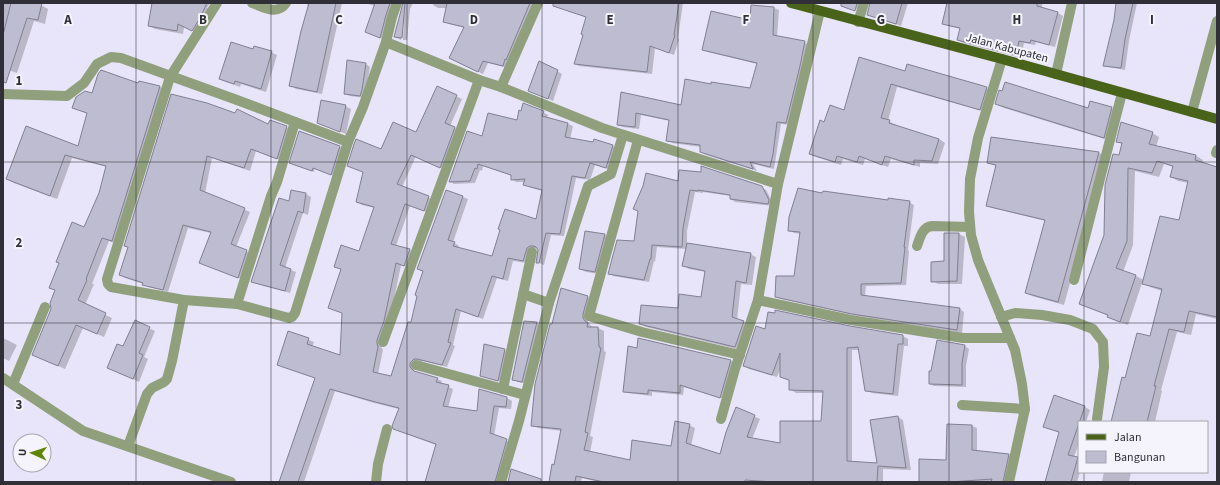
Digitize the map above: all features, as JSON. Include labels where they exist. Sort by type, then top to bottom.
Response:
[{"type":"main road","name":"Jalan Kabupaten","points":[[791,3],[1002,59],[1217,119]]},
{"type":"street","points":[[217,3],[170,77],[107,279],[108,284],[111,287],[184,300],[237,304],[289,318],[295,314],[348,142],[363,107],[386,42],[397,3]]},
{"type":"street","points":[[252,3],[273,11],[279,10],[286,3]]},
{"type":"street","points":[[501,87],[538,3]]},
{"type":"street","points":[[858,22],[864,3]]},
{"type":"street","points":[[1056,74],[1072,3]]},
{"type":"street","points":[[721,419],[758,300],[778,184],[820,11]]},
{"type":"street","points":[[1192,112],[1217,20]]},
{"type":"street","points":[[386,42],[602,128],[778,184]]},
{"type":"street","points":[[3,94],[67,96],[84,83],[96,64],[111,57],[121,58],[348,142]]},
{"type":"street","points":[[1002,59],[978,138],[970,179],[969,212],[971,235],[978,260],[1015,350],[1022,384],[1025,409],[1009,482]]},
{"type":"street","points":[[383,342],[479,80]]},
{"type":"street","points":[[1074,280],[1122,93]]},
{"type":"street","points":[[237,304],[271,196],[277,182],[294,122]]},
{"type":"street","points":[[501,482],[549,303],[588,186],[611,174],[623,135]]},
{"type":"street","points":[[638,140],[589,316],[642,332],[740,355]]},
{"type":"street","points":[[917,246],[927,226],[970,227]]},
{"type":"street","points":[[503,389],[532,252]]},
{"type":"street","points":[[523,294],[549,303]]},
{"type":"street","points":[[128,446],[147,394],[152,388],[167,379],[184,300]]},
{"type":"street","points":[[758,300],[851,320],[963,338],[1010,338]]},
{"type":"street","points":[[13,384],[45,307]]},
{"type":"street","points":[[1001,317],[1015,313],[1042,315],[1070,320],[1093,330],[1103,342],[1104,367],[1097,419]]},
{"type":"street","points":[[416,366],[525,395]]},
{"type":"street","points":[[3,378],[83,431],[230,482]]},
{"type":"street","points":[[962,405],[1025,409]]},
{"type":"street","points":[[376,482],[378,464],[387,429]]},
{"type":"building","points":[[11,3],[42,3],[38,20],[27,18],[6,83],[3,82],[3,35]]},
{"type":"building","points":[[152,3],[207,3],[192,31],[178,24],[177,31],[148,26]]},
{"type":"building","points":[[309,3],[336,3],[317,92],[289,86],[301,31]]},
{"type":"building","points":[[375,3],[390,3],[380,38],[365,32]]},
{"type":"building","points":[[403,3],[405,3],[402,38],[394,37]]},
{"type":"building","points":[[447,3],[530,3],[503,66],[483,61],[478,72],[449,58],[464,27],[443,22]]},
{"type":"building","points":[[553,3],[679,3],[675,35],[669,53],[650,46],[647,72],[574,64],[583,35],[581,34],[586,17],[553,6]]},
{"type":"building","points":[[841,3],[857,3],[855,11],[841,6]]},
{"type":"building","points":[[870,3],[902,3],[896,24],[867,15]]},
{"type":"building","points":[[947,3],[1037,3],[1037,6],[1058,12],[1049,45],[1031,40],[1030,43],[1019,41],[1016,55],[957,40],[960,28],[942,24]]},
{"type":"building","points":[[1116,3],[1133,3],[1125,39],[1121,68],[1103,66],[1114,20]]},
{"type":"building","points":[[751,5],[774,7],[773,35],[805,41],[786,123],[777,122],[770,167],[750,162],[753,169],[700,152],[700,145],[666,141],[669,120],[636,113],[635,127],[617,125],[621,92],[681,105],[685,79],[711,84],[711,82],[750,88],[757,63],[702,50],[711,11],[750,20]]},
{"type":"building","points":[[231,42],[253,49],[254,46],[272,51],[261,89],[235,81],[234,84],[219,79]]},
{"type":"building","points":[[859,57],[905,71],[907,64],[987,87],[980,110],[891,84],[881,118],[890,120],[889,123],[939,139],[932,161],[914,160],[914,165],[885,156],[882,165],[859,156],[857,162],[837,156],[835,162],[809,154],[820,120],[824,122],[830,105],[844,110]]},
{"type":"building","points":[[347,60],[366,63],[360,96],[344,94]]},
{"type":"building","points":[[539,61],[558,70],[548,99],[528,91]]},
{"type":"building","points":[[101,70],[138,83],[139,81],[160,86],[112,241],[102,238],[78,300],[106,313],[97,334],[76,325],[58,366],[32,355],[51,309],[50,303],[55,290],[49,288],[59,263],[56,262],[72,222],[84,227],[99,193],[106,166],[65,155],[50,196],[6,179],[26,126],[78,146],[87,113],[72,108],[76,97],[85,91],[92,93],[98,74]]},
{"type":"building","points":[[1005,82],[1088,108],[1090,101],[1112,107],[1104,138],[995,104],[999,90],[1002,91]]},
{"type":"building","points":[[437,86],[457,95],[445,123],[455,127],[440,168],[411,155],[397,184],[429,196],[424,211],[405,204],[391,244],[410,249],[404,266],[396,263],[384,321],[377,340],[378,347],[373,372],[391,376],[408,322],[411,322],[417,296],[415,295],[423,271],[417,269],[446,190],[463,196],[448,240],[455,242],[453,246],[492,256],[500,230],[498,229],[505,209],[536,219],[542,190],[523,185],[525,179],[511,180],[511,175],[478,164],[477,169],[475,168],[470,181],[449,182],[467,131],[482,136],[488,113],[517,120],[519,110],[521,111],[523,103],[544,111],[542,116],[568,123],[565,137],[593,142],[594,139],[613,145],[606,168],[590,163],[585,178],[572,176],[560,234],[546,233],[539,263],[536,263],[538,250],[533,246],[527,248],[523,261],[508,258],[503,279],[492,276],[478,317],[456,309],[448,342],[451,343],[442,365],[417,359],[414,359],[410,363],[410,367],[414,371],[438,378],[436,382],[449,385],[443,406],[477,411],[479,389],[507,397],[506,407],[494,406],[490,433],[507,439],[495,482],[425,482],[436,444],[393,429],[392,426],[399,408],[330,389],[298,482],[279,482],[315,378],[277,365],[288,331],[309,338],[307,344],[340,355],[342,313],[328,308],[341,269],[334,267],[341,245],[359,251],[374,207],[356,202],[363,172],[347,166],[354,144],[356,139],[381,149],[393,122],[416,132]]},
{"type":"building","points":[[171,94],[207,103],[235,113],[237,109],[268,124],[270,120],[287,126],[277,159],[251,149],[244,168],[207,156],[200,190],[245,208],[231,244],[247,250],[238,278],[199,263],[211,232],[183,225],[163,290],[142,285],[143,283],[119,275],[128,247],[124,246]]},
{"type":"building","points":[[321,100],[346,105],[340,132],[317,123]]},
{"type":"building","points":[[1121,122],[1153,132],[1149,144],[1196,155],[1195,160],[1217,167],[1217,317],[1189,311],[1184,332],[1169,329],[1154,386],[1156,386],[1147,421],[1111,421],[1122,377],[1125,378],[1137,333],[1150,336],[1162,289],[1142,284],[1160,216],[1179,220],[1188,181],[1170,177],[1173,166],[1157,161],[1152,173],[1128,168],[1127,241],[1116,268],[1136,275],[1120,322],[1107,317],[1108,315],[1079,304],[1104,235],[1105,185],[1113,154],[1119,155],[1122,143],[1116,142]]},
{"type":"building","points":[[299,131],[340,146],[331,175],[313,168],[312,171],[289,163]]},
{"type":"building","points":[[991,137],[1099,152],[1058,302],[1025,293],[1045,220],[986,206],[996,165],[987,163]]},
{"type":"building","points":[[701,166],[762,186],[769,200],[768,204],[730,199],[730,195],[690,190],[683,228],[682,247],[652,245],[651,259],[644,280],[608,274],[617,240],[634,241],[638,211],[633,209],[643,186],[646,173],[678,181],[679,170],[701,172]]},
{"type":"building","points":[[798,188],[822,193],[823,191],[888,200],[888,198],[910,201],[901,283],[861,284],[861,295],[960,308],[957,330],[852,314],[775,297],[776,276],[794,276],[800,232],[788,231],[789,217]]},
{"type":"building","points":[[291,190],[306,193],[303,213],[298,211],[280,265],[291,269],[285,291],[251,282],[279,198],[289,201]]},
{"type":"building","points":[[585,231],[605,234],[595,272],[579,269]]},
{"type":"building","points":[[944,233],[959,233],[957,281],[931,282],[931,262],[944,261]]},
{"type":"building","points":[[687,243],[751,253],[746,283],[736,281],[732,317],[744,321],[735,347],[639,324],[641,305],[678,308],[679,294],[701,297],[705,271],[682,266]]},
{"type":"building","points":[[561,288],[588,296],[583,318],[588,323],[587,327],[598,327],[599,347],[601,348],[585,432],[588,433],[584,450],[630,460],[632,440],[671,446],[675,421],[690,424],[686,443],[720,454],[726,432],[736,407],[755,415],[747,437],[780,443],[780,421],[821,421],[823,391],[789,390],[789,380],[780,377],[780,353],[772,375],[743,366],[756,326],[765,329],[768,312],[775,313],[775,310],[850,326],[903,335],[903,344],[898,344],[893,394],[865,391],[858,347],[847,348],[847,461],[877,463],[870,420],[898,416],[906,468],[878,466],[877,482],[773,482],[745,480],[745,482],[604,482],[576,476],[575,482],[549,482],[561,429],[531,426],[535,384],[550,324],[552,324]]},
{"type":"building","points":[[135,320],[150,327],[139,353],[143,355],[133,379],[107,368],[117,344],[123,346]]},
{"type":"building","points":[[524,321],[537,322],[522,382],[512,380]]},
{"type":"building","points":[[638,338],[731,360],[720,398],[680,385],[680,393],[648,390],[648,394],[623,392],[628,346],[637,348]]},
{"type":"building","points":[[937,340],[965,345],[962,363],[962,385],[929,384],[929,371],[931,371]]},
{"type":"building","points":[[484,344],[505,349],[498,381],[480,376]]},
{"type":"building","points":[[1054,395],[1085,406],[1080,421],[1078,421],[1078,426],[1068,455],[1078,457],[1071,482],[1045,482],[1059,432],[1043,427]]},
{"type":"building","points":[[947,424],[972,425],[972,450],[1009,454],[1003,482],[991,482],[992,479],[950,482],[919,482],[919,459],[946,460]]},
{"type":"building","points":[[511,469],[541,479],[541,482],[508,482]]}]
